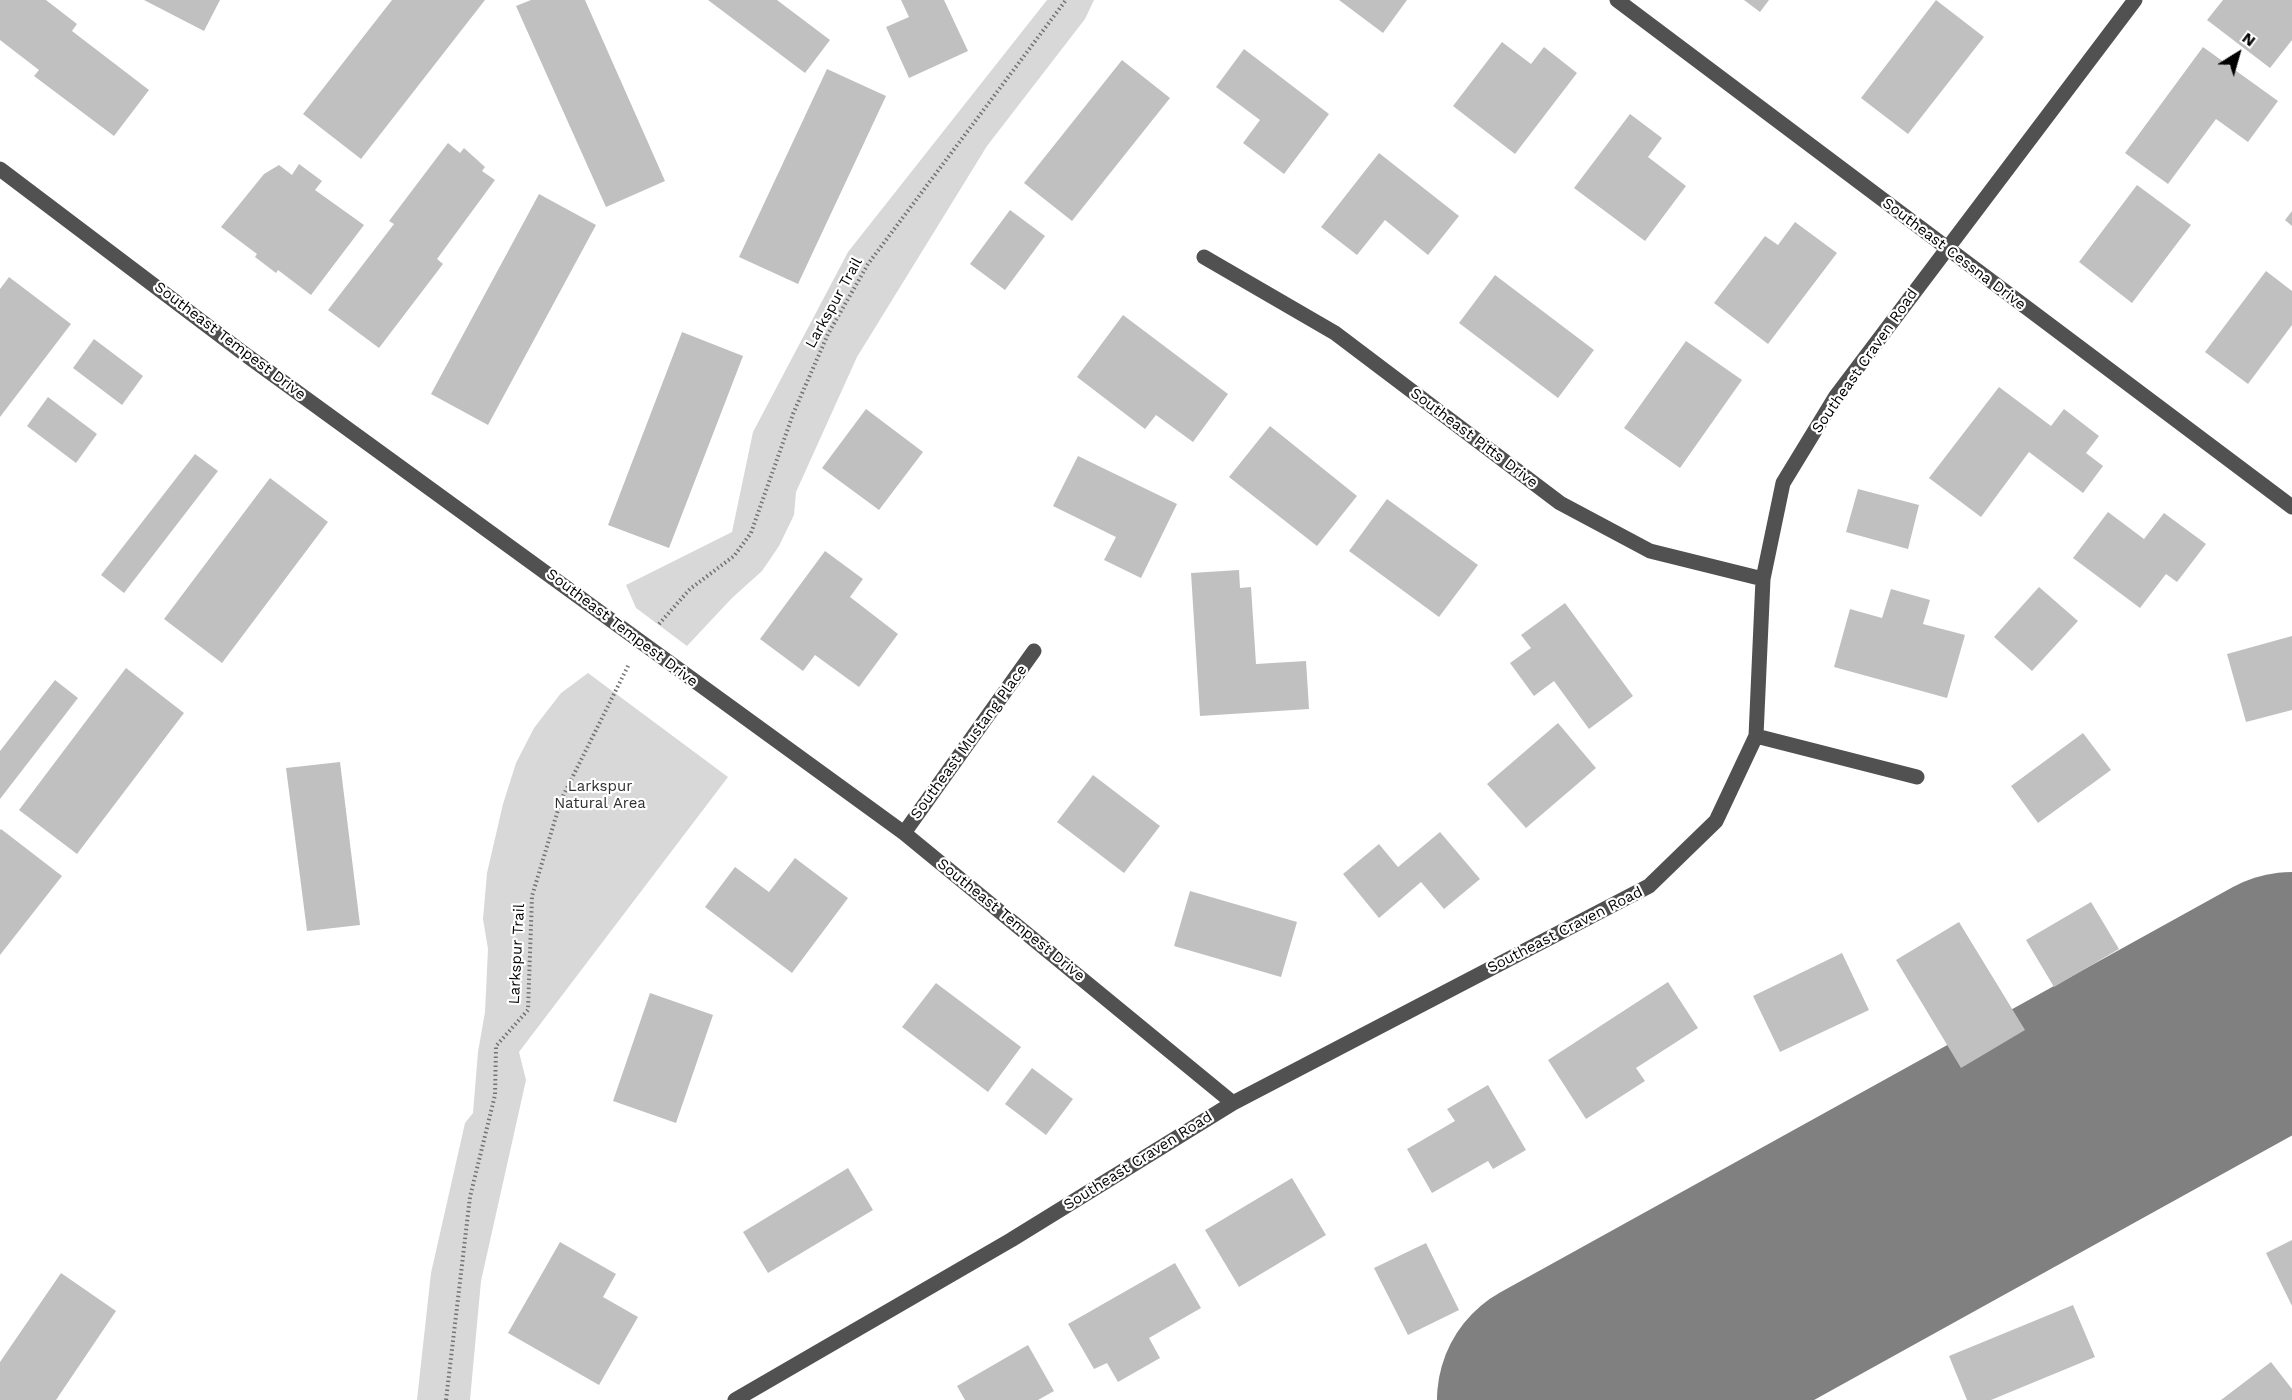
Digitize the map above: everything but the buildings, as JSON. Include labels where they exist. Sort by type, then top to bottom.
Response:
[{"type":"street","name":"Southeast Cessna Drive","points":[[1618,0],[2292,507]]},
{"type":"street","name":"Southeast Craven Road","points":[[735,1400],[1011,1240],[1233,1103],[1649,886],[1716,821],[1755,736],[1763,579],[1783,483],[1836,396],[2135,0]]},
{"type":"street","name":"Southeast Tempest Drive","points":[[0,169],[246,355],[904,833],[1233,1103]]},
{"type":"street","name":"Southeast Pitts Drive","points":[[1204,257],[1335,333],[1560,503],[1650,551],[1763,579]]},
{"type":"street","name":"Southeast Mustang Place","points":[[904,833],[1034,651]]},
{"type":"street","points":[[1755,736],[1917,777]]},
{"type":"path","name":"Larkspur Trail","points":[[654,629],[690,589],[734,556],[751,533],[793,414],[828,334],[868,264],[1066,0]]},
{"type":"path","name":"Larkspur Trail","points":[[446,1400],[471,1197],[495,1095],[496,1046],[528,1010],[532,896],[561,800],[631,660]]},
{"type":"green space","points":[[1047,0],[1094,0],[1085,19],[987,146],[857,357],[796,492],[794,515],[779,546],[762,571],[732,598],[687,646],[636,608],[626,585],[732,532],[753,432],[848,252]]},
{"type":"green space","name":"Larkspur Natural Area","points":[[588,673],[728,777],[519,1052],[526,1080],[481,1281],[470,1400],[417,1400],[431,1273],[465,1123],[473,1113],[478,1052],[485,1012],[488,949],[483,919],[487,873],[503,804],[516,763],[534,728],[561,693]]},
{"type":"runway","points":[[1560,1400],[2292,995]]}]
